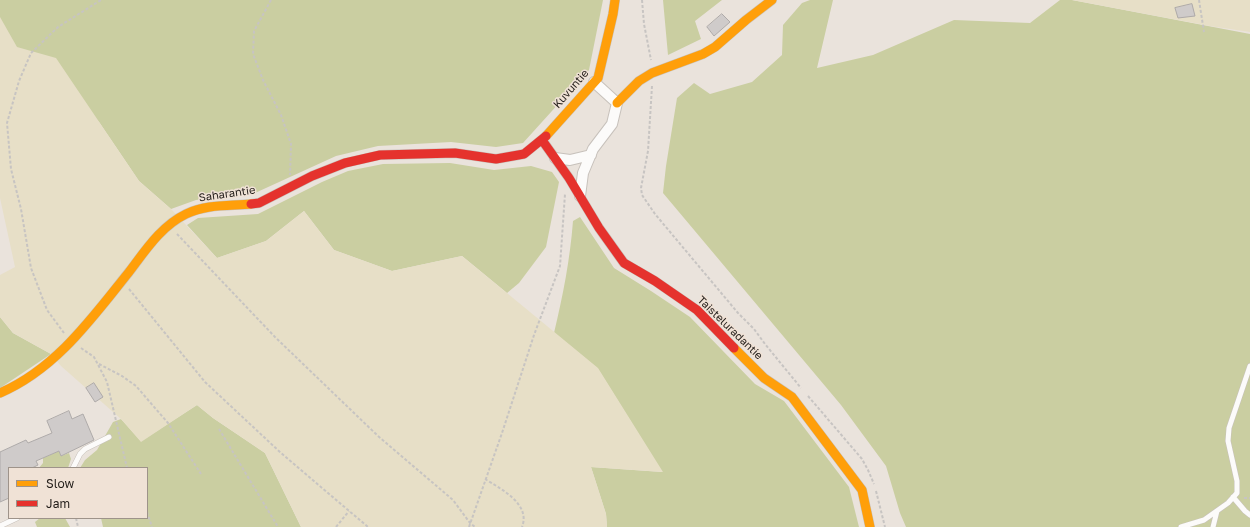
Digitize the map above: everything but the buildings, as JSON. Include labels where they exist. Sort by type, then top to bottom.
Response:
[{"type":"street","name":"Kuvuntie","points":[[542,140],[598,78],[615,0]]},
{"type":"street","points":[[580,196],[583,173],[593,149],[612,124],[617,103],[639,81],[652,73],[703,54],[772,0]]},
{"type":"street","points":[[594,82],[617,103]]},
{"type":"street","name":"Saharantie","points":[[0,394],[14,387],[47,364],[73,340],[168,225],[186,214],[202,208],[259,203],[345,163],[380,155],[455,154],[496,159],[524,154],[542,140]]},
{"type":"street","name":"Taisteluradantie","points":[[542,140],[569,178],[599,228],[624,263],[655,281],[697,310],[764,378],[792,397],[862,490],[870,527]]},
{"type":"street","points":[[555,158],[570,160],[591,156]]},
{"type":"lane","points":[[1181,527],[1204,520],[1228,503],[1237,492],[1228,441],[1230,428],[1250,366]]},
{"type":"lane","points":[[74,467],[80,454],[85,449],[109,437]]},
{"type":"lane","points":[[1233,497],[1244,511],[1250,515]]},
{"type":"lane","points":[[1213,527],[1217,511]]},
{"type":"lane","points":[[0,526],[15,519]]},
{"type":"path","points":[[101,0],[58,27],[32,53],[20,81],[7,123],[11,170],[21,209],[31,268],[47,310],[61,330],[94,357],[107,382],[127,467]]},
{"type":"path","points":[[271,0],[254,31],[253,54],[262,80],[281,115],[291,144],[289,188]]},
{"type":"path","points":[[642,0],[644,24],[651,57],[652,73],[648,151],[642,183],[642,195],[655,214],[738,313],[754,329],[802,390]]},
{"type":"path","points":[[1199,0],[1204,32]]},
{"type":"path","points":[[469,527],[534,335],[560,266],[564,197],[569,178]]},
{"type":"path","points":[[168,225],[275,337],[378,436],[453,500],[470,523],[475,527]]},
{"type":"path","points":[[122,280],[205,382],[281,454],[368,527]]},
{"type":"path","points":[[98,364],[122,376],[136,386],[168,423],[201,474]]},
{"type":"path","points":[[808,396],[862,459],[868,470],[886,527]]},
{"type":"path","points":[[220,429],[278,527]]},
{"type":"path","points":[[485,479],[508,493],[518,504],[524,518],[522,527]]},
{"type":"path","points":[[336,527],[349,511]]},
{"type":"path","points":[[148,515],[152,527]]},
{"type":"green space","points":[[0,0],[603,0],[589,70],[523,143],[496,147],[451,142],[378,146],[336,156],[255,193],[196,200],[171,209],[139,181],[99,122],[0,49]]},
{"type":"green space","points":[[663,0],[722,0],[695,21],[701,39],[668,55]]},
{"type":"green space","points":[[810,0],[833,0],[817,68],[873,55],[954,20],[1030,23],[1060,0],[1072,0],[1250,34],[1250,527],[906,527],[900,513],[886,466],[841,405],[663,193],[677,98],[694,83],[710,94],[752,82],[782,55],[783,25],[802,3]]},
{"type":"green space","points":[[450,163],[494,170],[531,166],[552,172],[559,182],[546,247],[519,283],[507,293],[462,256],[392,271],[334,250],[304,211],[266,241],[217,258],[187,225],[198,218],[258,214],[322,182],[348,171],[383,164]]},
{"type":"green space","points":[[580,217],[614,268],[690,317],[755,384],[784,401],[849,487],[859,527],[607,527],[606,514],[591,467],[662,472],[598,369],[554,333],[566,277],[573,221]]},
{"type":"green space","points":[[0,317],[13,333],[51,354],[0,388]]},
{"type":"green space","points":[[197,405],[213,418],[265,453],[301,527],[103,527],[101,519],[148,519],[148,467],[81,467],[85,460],[97,450],[113,422],[121,419],[141,441]]},
{"type":"green space","points":[[59,451],[61,456],[69,453],[71,459],[68,467],[40,467],[43,463],[43,458]]},
{"type":"green space","points":[[39,519],[66,519],[70,527],[37,527],[35,522]]},
{"type":"sand","points":[[1072,0],[1250,0],[1250,32],[1210,26]]},
{"type":"sand","points":[[0,17],[17,47],[56,58],[139,181],[171,209],[217,258],[266,241],[304,211],[334,250],[392,271],[462,256],[598,368],[663,472],[591,467],[606,514],[607,527],[301,527],[265,453],[213,418],[197,405],[141,442],[121,419],[61,366],[51,354],[13,333],[0,317],[0,275],[15,267],[0,198]]},
{"type":"traffic: slow","points":[[546,136],[598,78],[615,0]]},
{"type":"traffic: slow","points":[[617,103],[639,81],[652,73],[703,54],[715,47],[772,0]]},
{"type":"traffic: slow","points":[[0,393],[20,383],[39,370],[72,341],[154,240],[169,225],[186,214],[202,208],[251,204]]},
{"type":"traffic: slow","points":[[734,348],[764,378],[792,397],[862,490],[870,527]]},
{"type":"traffic: jam","points":[[251,204],[259,203],[312,176],[345,163],[380,155],[455,153],[496,159],[524,154],[546,136]]},
{"type":"traffic: jam","points":[[542,140],[569,178],[599,228],[624,263],[655,281],[697,310],[734,348]]}]
